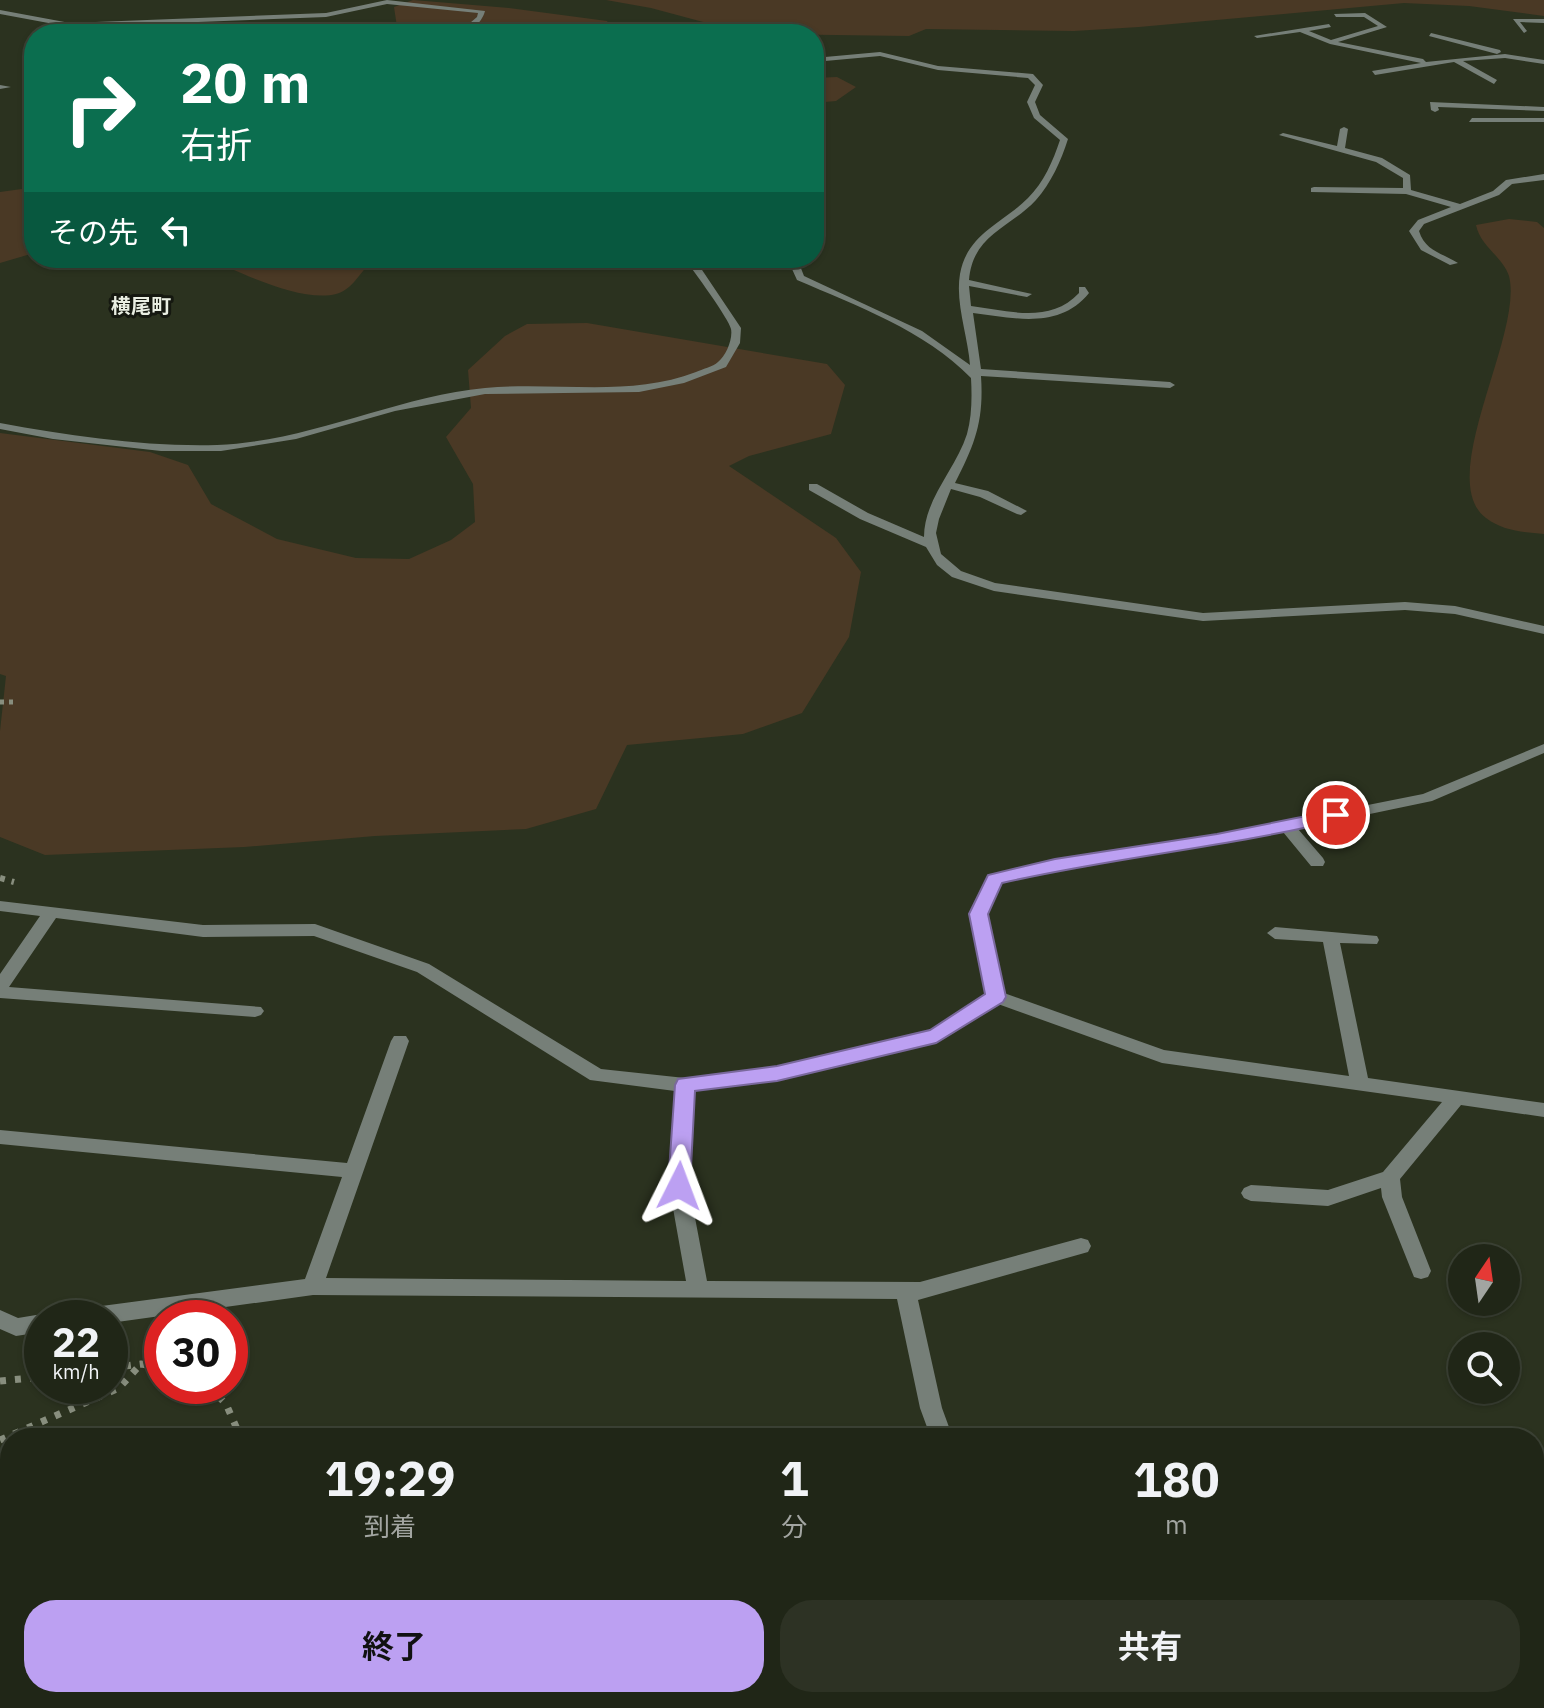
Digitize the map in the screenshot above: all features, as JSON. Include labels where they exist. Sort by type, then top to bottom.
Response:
[{"type":"street","points":[[97,24],[313,16],[387,2],[482,11],[480,18],[472,24]]},
{"type":"street","points":[[0,12],[50,24]]},
{"type":"street","points":[[1328,42],[1384,27],[1365,15],[1336,15]]},
{"type":"street","points":[[1524,31],[1515,20],[1544,21]]},
{"type":"street","points":[[1257,36],[1329,26]]},
{"type":"street","points":[[1301,30],[1328,42],[1432,63]]},
{"type":"street","points":[[1431,35],[1521,58]]},
{"type":"street","points":[[824,59],[880,54],[938,68],[1030,76],[1039,85],[1031,102],[1037,116],[1064,139],[1029,202],[978,240],[965,267],[976,375],[973,433],[931,525],[931,545],[944,566],[964,578],[994,587],[1203,617],[1405,606],[1455,610],[1544,630]]},
{"type":"street","points":[[1375,73],[1455,59],[1544,59]]},
{"type":"street","points":[[1455,59],[1494,82]]},
{"type":"street","points":[[1435,110],[1433,104],[1544,110]]},
{"type":"street","points":[[1544,110],[1539,110],[1544,118]]},
{"type":"street","points":[[1472,120],[1544,118]]},
{"type":"street","points":[[1341,149],[1344,129]]},
{"type":"street","points":[[1283,135],[1379,160],[1407,177],[1407,191]]},
{"type":"street","points":[[1453,263],[1423,250],[1416,242],[1414,231],[1421,222],[1496,193],[1509,182],[1544,177]]},
{"type":"street","points":[[1314,190],[1407,191],[1460,207]]},
{"type":"street","points":[[0,426],[53,436],[161,448],[221,448],[284,439],[393,408],[485,391],[639,389],[684,380],[722,365],[735,343],[736,328],[696,268]]},
{"type":"street","points":[[796,268],[800,278],[890,319],[965,362],[976,375],[1170,385]]},
{"type":"street","points":[[965,282],[1027,294]]},
{"type":"street","points":[[968,309],[1047,317],[1076,306],[1084,293],[1082,289]]},
{"type":"street","points":[[949,485],[984,494],[1021,511]]},
{"type":"street","points":[[813,487],[864,516],[931,545]]},
{"type":"street","points":[[996,997],[979,914],[994,879],[1055,865],[1217,840],[1427,798],[1544,748]]},
{"type":"street","points":[[1508,763],[1544,761]]},
{"type":"street","points":[[1286,825],[1317,862]]},
{"type":"street","points":[[0,906],[203,931],[315,930],[423,968],[597,1075],[685,1085],[777,1073],[936,1036],[996,997]]},
{"type":"street","points":[[52,911],[0,989],[255,1011]]},
{"type":"street","points":[[1275,933],[1371,940]]},
{"type":"street","points":[[1330,937],[1360,1084]]},
{"type":"street","points":[[996,997],[1162,1056],[1544,1110]]},
{"type":"street","points":[[313,1286],[400,1041]]},
{"type":"street","points":[[685,1085],[679,1186],[698,1289]]},
{"type":"street","points":[[1251,1193],[1328,1198],[1390,1177],[1456,1098]]},
{"type":"street","points":[[0,1137],[353,1171]]},
{"type":"street","points":[[1390,1177],[1392,1197],[1421,1271]]},
{"type":"street","points":[[128,1311],[313,1286],[920,1291],[1081,1246]]},
{"type":"street","points":[[906,1291],[931,1408],[938,1428]]},
{"type":"street","points":[[0,1319],[16,1327],[24,1326]]},
{"type":"path","points":[[0,702],[15,702]]},
{"type":"path","points":[[27,1428],[119,1388],[141,1364]]},
{"type":"path","points":[[128,1366],[144,1364]]},
{"type":"path","points":[[0,1381],[24,1379]]},
{"type":"path","points":[[226,1404],[237,1428]]},
{"type":"shaded area","points":[[413,0],[509,8],[607,21],[609,24],[397,24],[394,7]]},
{"type":"shaded area","points":[[606,0],[1544,0],[1544,16],[1469,6],[1404,3],[1139,27],[1074,31],[926,29],[909,36],[824,35],[824,24],[711,24]]},
{"type":"shaded area","points":[[837,77],[856,87],[836,101],[824,102],[824,78]]},
{"type":"shaded area","points":[[24,189],[24,256],[0,263],[0,192]]},
{"type":"shaded area","points":[[1509,219],[1537,222],[1544,228],[1544,534],[1499,526],[1486,518],[1473,499],[1470,472],[1474,440],[1510,301],[1506,269],[1482,239],[1476,225]]},
{"type":"shaded area","points":[[230,268],[366,268],[346,290],[322,296],[270,285]]},
{"type":"shaded area","points":[[587,323],[827,364],[845,385],[831,434],[749,456],[729,466],[836,538],[861,572],[849,637],[802,713],[743,734],[627,745],[596,809],[526,829],[375,836],[244,847],[45,855],[0,837],[0,731],[6,676],[0,674],[0,433],[150,452],[188,465],[211,504],[277,539],[356,558],[409,559],[451,540],[475,522],[473,484],[446,437],[471,408],[468,370],[505,336],[527,324]]},
{"type":"district","name":"横尾町","points":[[141,305]]},
{"type":"route","points":[[679,1186],[685,1085],[777,1073],[936,1036],[996,997],[979,914],[994,879],[1055,865],[1217,840],[1336,815]]}]
